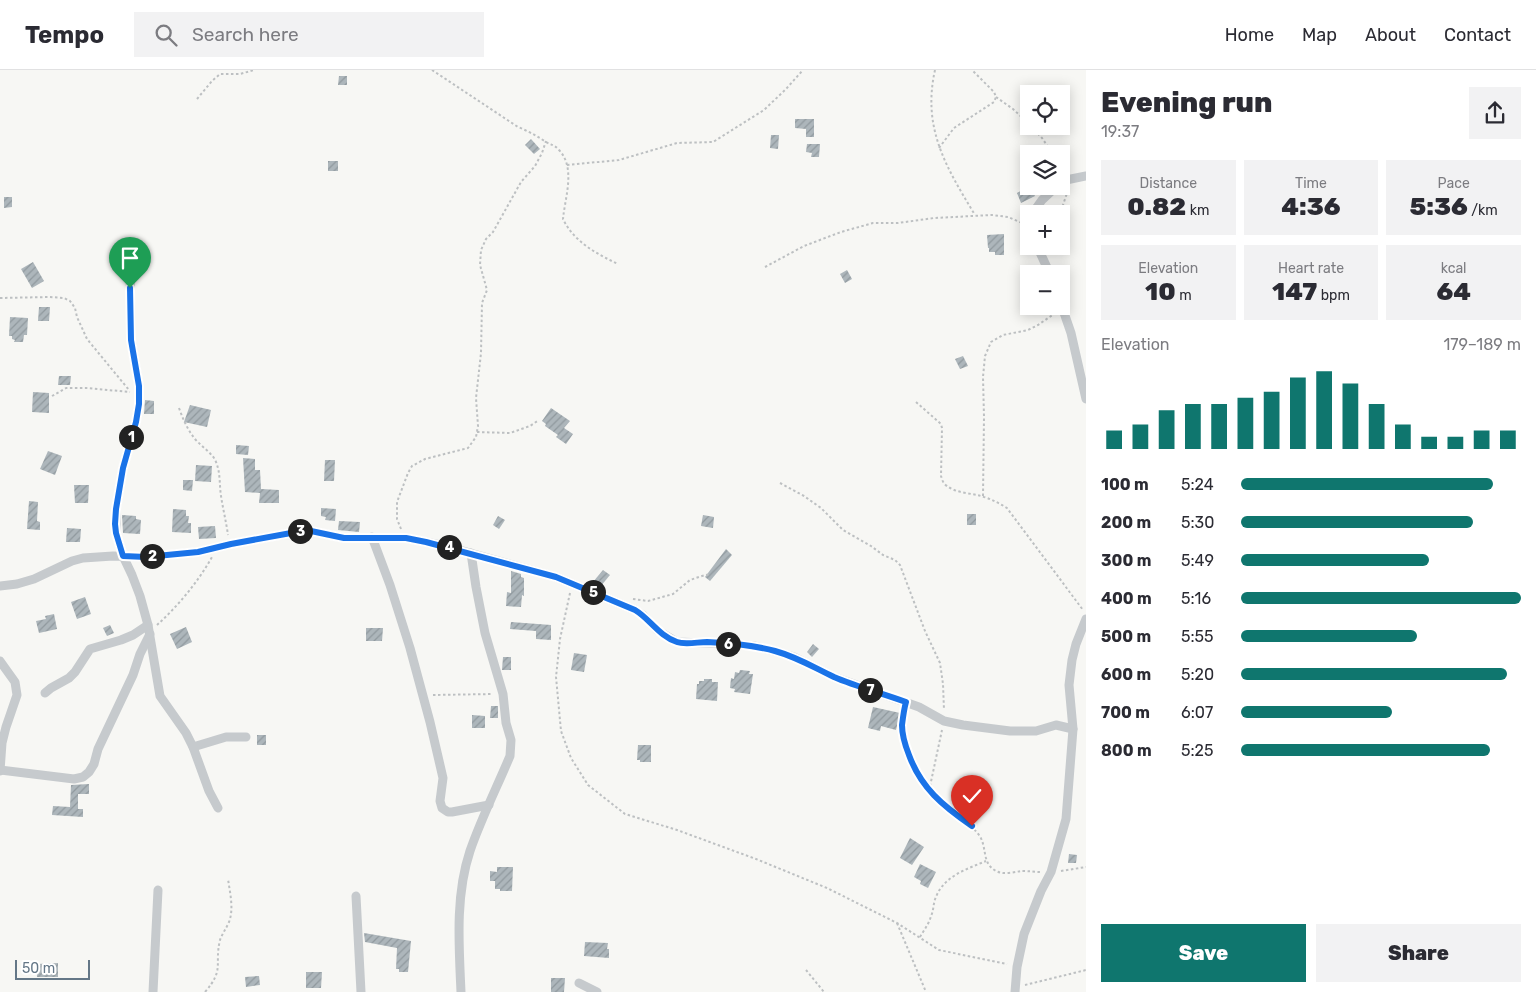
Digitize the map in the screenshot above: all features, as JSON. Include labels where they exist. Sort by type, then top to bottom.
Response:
[{"type":"street","points":[[1070,179],[1086,176]]},
{"type":"street","points":[[1038,205],[1047,195]]},
{"type":"street","points":[[130,261],[131,340],[139,386],[139,404],[123,468],[116,509],[116,533],[148,624],[160,696],[186,733],[209,791],[218,808]]},
{"type":"street","points":[[1065,315],[1071,333],[1086,398]]},
{"type":"street","points":[[0,586],[34,579],[72,561],[83,558],[146,557],[198,552],[302,531],[344,538],[406,538],[536,571],[572,584],[615,601],[643,615],[657,630],[677,642],[754,646],[794,657],[834,677],[919,707],[944,721],[1010,731],[1036,730],[1056,725],[1073,729]]},
{"type":"street","points":[[372,537],[390,585],[423,696],[442,773],[440,801],[442,808],[452,812],[489,805]]},
{"type":"street","points":[[461,992],[458,954],[463,880],[470,852],[510,756],[511,740],[506,722],[503,694],[486,633],[476,587],[471,553]]},
{"type":"street","points":[[1015,990],[1017,966],[1024,934],[1041,891],[1051,872],[1066,819],[1073,729],[1069,684],[1076,644],[1086,619]]},
{"type":"street","points":[[45,694],[51,688],[70,678],[90,649],[133,635],[148,624]]},
{"type":"street","points":[[0,661],[15,682],[17,695],[2,743],[0,770],[74,779],[83,777],[94,764],[98,749],[150,634]]},
{"type":"street","points":[[193,748],[226,738],[246,737]]},
{"type":"street","points":[[153,992],[158,890]]},
{"type":"street","points":[[356,896],[361,992]]},
{"type":"street","points":[[579,983],[597,992]]},
{"type":"path","points":[[196,99],[220,74],[240,74],[254,70]]},
{"type":"path","points":[[432,70],[518,127],[554,145],[560,150],[565,158],[568,175],[564,218],[566,224],[587,247],[618,264]]},
{"type":"path","points":[[567,165],[612,162],[677,143],[713,142],[764,110],[803,70]]},
{"type":"path","points":[[935,70],[931,97],[931,114],[939,148],[949,170],[975,215]]},
{"type":"path","points":[[972,70],[990,87],[996,97],[1020,116]]},
{"type":"path","points":[[939,148],[954,128],[991,105],[996,97]]},
{"type":"path","points":[[406,538],[398,519],[397,510],[399,496],[412,466],[425,458],[468,448],[478,432],[476,398],[481,353],[482,302],[487,290],[480,265],[481,250],[521,182],[535,166],[546,141]]},
{"type":"path","points":[[1064,205],[1073,178]]},
{"type":"path","points":[[765,267],[804,246],[840,232],[872,223],[975,215],[1008,217],[1020,222]]},
{"type":"path","points":[[0,298],[50,297],[64,298],[70,301],[75,308],[87,339],[131,392],[66,388],[52,396]]},
{"type":"path","points":[[983,496],[984,356],[991,342],[1003,335],[1038,326],[1051,315]]},
{"type":"path","points":[[916,402],[942,428],[940,476],[946,486],[955,490],[983,496],[1007,508],[1086,614]]},
{"type":"path","points":[[179,408],[182,420],[216,463],[221,480],[221,495],[231,544]]},
{"type":"path","points":[[478,432],[510,433],[530,426],[539,420]]},
{"type":"path","points":[[780,483],[821,508],[843,530],[883,555],[895,560],[900,565],[925,632],[940,663],[943,684],[944,721],[928,791]]},
{"type":"path","points":[[150,634],[200,576],[210,562],[216,548]]},
{"type":"path","points":[[615,601],[635,598],[648,601],[673,594],[690,580],[710,574]]},
{"type":"path","points":[[572,584],[560,639],[556,677],[561,731],[571,758],[588,785],[625,814],[677,830],[827,888],[897,923],[939,950],[1017,966]]},
{"type":"path","points":[[423,696],[503,694]]},
{"type":"path","points":[[906,702],[902,725],[904,742],[916,773],[928,791],[951,812],[972,826],[981,837],[985,848],[986,861],[993,869],[999,873],[1024,871],[1051,872],[1086,867]]},
{"type":"path","points":[[920,938],[931,916],[936,895],[941,888],[959,872],[986,861]]},
{"type":"path","points":[[205,992],[216,978],[220,941],[230,916],[231,896],[228,880]]},
{"type":"path","points":[[897,923],[926,992]]},
{"type":"path","points":[[806,970],[824,992]]},
{"type":"path","points":[[1015,990],[1086,970]]},
{"type":"building","points":[[339,76],[347,76],[347,85],[338,85]]},
{"type":"building","points":[[795,119],[814,119],[814,137],[806,137],[806,129],[795,128]]},
{"type":"building","points":[[771,135],[779,135],[778,149],[770,148]]},
{"type":"building","points":[[531,139],[540,149],[534,154],[525,145]]},
{"type":"building","points":[[807,144],[820,144],[819,157],[811,157],[812,153],[806,152]]},
{"type":"building","points":[[328,161],[338,161],[338,171],[328,171]]},
{"type":"building","points":[[1020,191],[1020,195],[1035,196],[1021,203],[1017,193]]},
{"type":"building","points":[[4,197],[12,197],[12,207],[4,208]]},
{"type":"building","points":[[1004,234],[1004,255],[995,255],[995,252],[989,252],[987,235]]},
{"type":"building","points":[[114,247],[130,252],[129,255],[124,259],[112,255]]},
{"type":"building","points":[[33,262],[44,281],[32,288],[21,269]]},
{"type":"building","points":[[847,270],[852,279],[845,283],[840,274]]},
{"type":"building","points":[[39,307],[50,307],[49,321],[38,321]]},
{"type":"building","points":[[10,317],[28,318],[27,335],[24,335],[23,342],[14,342],[15,340],[12,339],[12,336],[9,336]]},
{"type":"building","points":[[963,356],[968,366],[960,369],[955,359]]},
{"type":"building","points":[[59,376],[71,376],[70,385],[58,385]]},
{"type":"building","points":[[33,392],[49,393],[49,413],[32,412]]},
{"type":"building","points":[[145,400],[154,401],[154,414],[144,414]]},
{"type":"building","points":[[190,405],[211,410],[207,427],[184,422]]},
{"type":"building","points":[[551,408],[570,421],[564,428],[573,434],[566,444],[556,437],[558,435],[545,426],[546,424],[542,421]]},
{"type":"building","points":[[236,445],[249,446],[248,455],[236,454]]},
{"type":"building","points":[[48,451],[62,456],[55,475],[40,469]]},
{"type":"building","points":[[243,458],[255,459],[255,470],[260,470],[261,489],[279,490],[279,503],[259,503],[260,493],[245,492]]},
{"type":"building","points":[[325,460],[335,460],[334,481],[324,481]]},
{"type":"building","points":[[196,465],[212,466],[211,482],[195,481]]},
{"type":"building","points":[[183,480],[193,480],[192,491],[183,490]]},
{"type":"building","points":[[74,485],[89,485],[88,503],[75,503]]},
{"type":"building","points":[[29,501],[38,502],[37,521],[40,522],[40,530],[27,529]]},
{"type":"building","points":[[321,508],[336,509],[335,521],[325,520],[326,517],[321,516]]},
{"type":"building","points":[[173,509],[186,510],[186,516],[189,516],[188,523],[191,523],[191,533],[172,532]]},
{"type":"building","points":[[967,514],[976,514],[976,525],[967,525]]},
{"type":"building","points":[[122,515],[136,516],[136,519],[141,520],[140,534],[123,533]]},
{"type":"building","points":[[703,515],[714,517],[713,528],[701,526]]},
{"type":"building","points":[[498,516],[505,520],[499,529],[493,525]]},
{"type":"building","points":[[339,521],[360,522],[359,532],[338,530]]},
{"type":"building","points":[[215,526],[216,538],[199,539],[198,527]]},
{"type":"building","points":[[67,528],[81,529],[80,542],[66,542]]},
{"type":"building","points":[[726,549],[732,555],[710,581],[705,577]]},
{"type":"building","points":[[603,570],[610,575],[600,587],[593,582]]},
{"type":"building","points":[[511,571],[521,574],[521,577],[524,578],[524,596],[522,595],[521,607],[506,606],[507,592],[511,593]]},
{"type":"building","points":[[85,597],[91,614],[77,619],[71,602]]},
{"type":"building","points":[[54,614],[57,629],[39,633],[36,621],[46,619],[45,616]]},
{"type":"building","points":[[511,622],[551,625],[551,640],[536,639],[536,631],[510,629]]},
{"type":"building","points":[[110,625],[114,633],[107,636],[103,628]]},
{"type":"building","points":[[186,627],[192,642],[177,649],[170,634]]},
{"type":"building","points":[[366,628],[383,628],[382,641],[366,641]]},
{"type":"building","points":[[813,644],[819,649],[812,657],[807,652]]},
{"type":"building","points":[[574,653],[587,655],[584,672],[571,670]]},
{"type":"building","points":[[503,657],[511,657],[511,670],[502,670]]},
{"type":"building","points":[[740,670],[750,671],[749,674],[753,674],[750,694],[734,692],[735,689],[730,688],[731,678],[734,679],[735,672],[739,673]]},
{"type":"building","points":[[704,679],[712,679],[712,682],[718,682],[717,701],[696,699],[697,684],[699,684],[699,681],[704,681]]},
{"type":"building","points":[[491,706],[498,706],[498,718],[490,718]]},
{"type":"building","points":[[873,707],[900,713],[896,730],[881,726],[880,731],[868,728]]},
{"type":"building","points":[[472,715],[485,716],[485,728],[472,728]]},
{"type":"building","points":[[257,735],[266,735],[266,745],[257,745]]},
{"type":"building","points":[[638,745],[651,745],[651,762],[640,762],[640,760],[637,760]]},
{"type":"building","points":[[89,784],[89,794],[78,794],[78,809],[83,809],[83,817],[52,815],[53,806],[70,807],[71,785]]},
{"type":"building","points":[[910,838],[924,847],[912,865],[900,858]]},
{"type":"building","points":[[1069,854],[1077,855],[1076,863],[1068,863]]},
{"type":"building","points":[[920,864],[936,872],[928,888],[920,884],[921,881],[914,877]]},
{"type":"building","points":[[497,867],[513,867],[512,891],[495,889],[495,881],[490,881],[490,871],[497,872]]},
{"type":"building","points":[[364,933],[411,941],[408,972],[399,972],[399,969],[396,969],[397,948],[365,942]]},
{"type":"building","points":[[585,942],[608,943],[609,958],[584,956]]},
{"type":"building","points":[[58,963],[58,977],[37,977],[36,964]]},
{"type":"building","points":[[306,972],[322,972],[321,988],[306,988]]},
{"type":"building","points":[[259,976],[260,985],[246,987],[245,977]]},
{"type":"building","points":[[551,978],[565,978],[564,992],[551,992]]},
{"type":"route","points":[[130,288],[131,340],[139,386],[139,404],[123,468],[116,509],[116,533],[123,556],[146,557],[198,552],[288,533],[311,531],[327,536],[344,538],[406,538],[446,546],[556,577],[635,610],[643,615],[657,630],[677,642],[734,644],[775,651],[810,664],[834,677],[906,702],[902,725],[904,742],[916,773],[928,791],[951,812],[972,826]]}]
